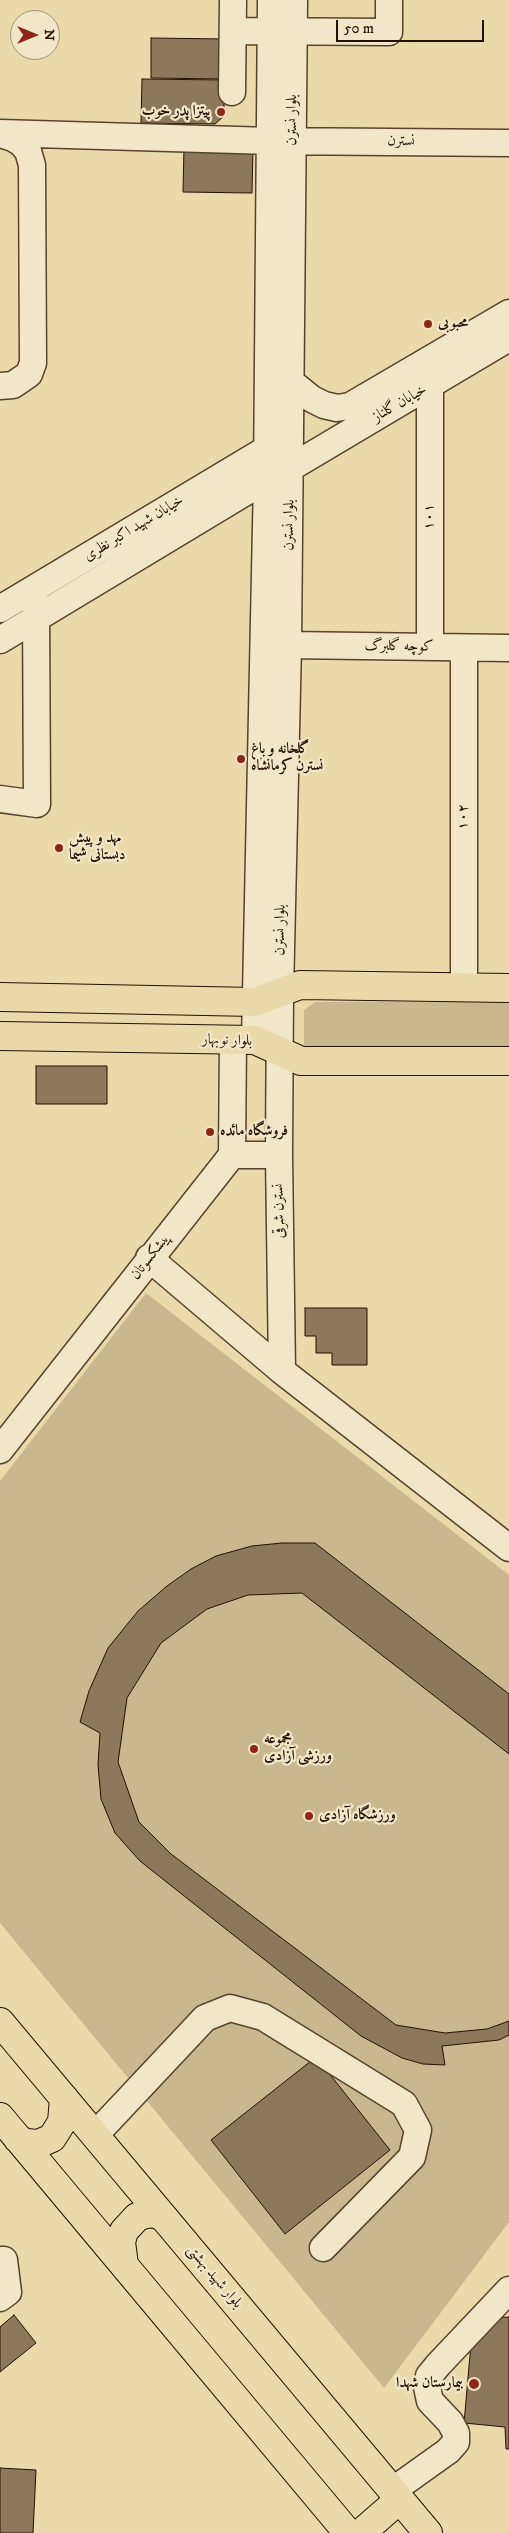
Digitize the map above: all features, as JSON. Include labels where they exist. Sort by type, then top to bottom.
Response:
[{"type":"main road","points":[[0,997],[267,997],[300,986],[509,988]]},
{"type":"main road","name":"بلوار نوبهار","points":[[0,1036],[256,1044],[301,1061],[509,1061]]},
{"type":"main road","name":"بلوار شهید بهشتی","points":[[0,2022],[428,2533]]},
{"type":"main road","points":[[18,2139],[26,2143],[38,2144],[52,2138],[62,2122],[64,2098]]},
{"type":"main road","points":[[0,2117],[348,2533]]},
{"type":"main road","points":[[124,2265],[121,2242],[124,2231],[137,2218],[146,2214],[154,2213],[163,2217]]},
{"type":"main road","points":[[361,2533],[396,2495]]},
{"type":"street","points":[[232,92],[233,0]]},
{"type":"street","name":"بلوار نسترن","points":[[256,1044],[267,997],[288,645],[291,382],[282,141],[282,32],[271,0]]},
{"type":"street","name":"بلوار نسترن","points":[[282,32],[294,0]]},
{"type":"street","points":[[233,31],[389,32],[389,0]]},
{"type":"street","points":[[0,133],[14,138],[21,143],[28,151],[32,165],[34,363],[29,374],[13,385],[0,386]]},
{"type":"street","name":"نسترن","points":[[0,133],[282,141],[509,143]]},
{"type":"street","name":"بلوار نسترن","points":[[267,997],[267,479],[282,141]]},
{"type":"street","name":"خیابان گلناز","points":[[291,382],[312,399],[324,405],[337,408],[350,406],[509,313]]},
{"type":"street","name":"خیابان گلناز","points":[[290,468],[430,387],[509,338]]},
{"type":"street","name":"۱۰۱","points":[[430,387],[430,647]]},
{"type":"street","name":"خیابان شهید اکبر نظری","points":[[0,609],[268,448]]},
{"type":"street","name":"خیابان شهید اکبر نظری","points":[[0,640],[267,479]]},
{"type":"street","points":[[0,799],[37,804],[37,617],[35,588]]},
{"type":"street","name":"کوچه گلبرگ","points":[[288,645],[509,648]]},
{"type":"street","name":"۱۰۲","points":[[464,648],[464,987]]},
{"type":"street","points":[[256,1044],[232,1154],[279,1154]]},
{"type":"street","name":"نسترن شرقی","points":[[256,1044],[279,1154],[282,1371]]},
{"type":"street","name":"پیشکسوتان","points":[[0,1450],[232,1154]]},
{"type":"street","points":[[149,1258],[282,1371],[509,1548]]},
{"type":"street","points":[[95,2135],[205,2018],[230,2008],[263,2017],[404,2104],[418,2130],[412,2157],[322,2248]]},
{"type":"street","points":[[0,2260],[4,2260],[8,2292],[0,2298]]},
{"type":"street","points":[[396,2495],[456,2442],[456,2433],[450,2422],[430,2401],[427,2387],[429,2376],[438,2364],[509,2290]]},
{"type":"shaded area","points":[[509,1001],[509,1051],[315,1052],[304,1045],[304,1010],[315,1002]]},
{"type":"shaded area","name":"مجموعه ورزشی آزادی","points":[[146,1293],[509,1575],[509,2222],[384,2388],[0,1923],[0,1481]]},
{"type":"building","points":[[151,38],[225,39],[224,79],[151,78]]},
{"type":"building","points":[[142,79],[224,80],[224,116],[215,124],[141,123]]},
{"type":"building","points":[[184,147],[253,148],[252,193],[183,192]]},
{"type":"building","points":[[36,1066],[107,1066],[107,1104],[36,1104]]},
{"type":"building","points":[[305,1308],[367,1308],[367,1365],[332,1365],[332,1353],[316,1353],[316,1336],[305,1336]]},
{"type":"building","points":[[282,1543],[315,1543],[509,1694],[509,1754],[302,1593],[248,1595],[207,1609],[161,1643],[127,1698],[118,1762],[139,1822],[171,1854],[396,2025],[445,2033],[487,2029],[509,2021],[509,2035],[499,2040],[442,2046],[445,2065],[423,2064],[402,2058],[361,2036],[140,1861],[115,1833],[101,1799],[98,1765],[100,1733],[80,1722],[89,1691],[108,1648],[138,1611],[167,1586],[191,1569],[216,1556],[252,1546]]},
{"type":"building","points":[[316,2057],[390,2150],[285,2234],[211,2140]]},
{"type":"building","points":[[14,2315],[36,2343],[0,2372],[0,2327]]},
{"type":"building","points":[[509,2317],[509,2449],[506,2449],[505,2427],[464,2423],[471,2344],[492,2318]]},
{"type":"building","points":[[0,2468],[36,2470],[33,2533],[0,2533]]},
{"type":"place","name":"پیتزا پدر خوب","points":[[221,112]]},
{"type":"place","name":"محبوبی","points":[[428,324]]},
{"type":"place","name":"گلخانه و باغ نسترن کرمانشاه","points":[[241,759]]},
{"type":"place","name":"مهد و پیش دبستانی شیما","points":[[59,848]]},
{"type":"place","name":"فروشگاه مائده","points":[[210,1132]]},
{"type":"place","name":"مجموعه ورزشی آزادی","points":[[254,1749]]},
{"type":"place","name":"ورزشگاه آزادی","points":[[309,1816]]},
{"type":"place","name":"بیمارستان شهدا","points":[[474,2384]]}]
